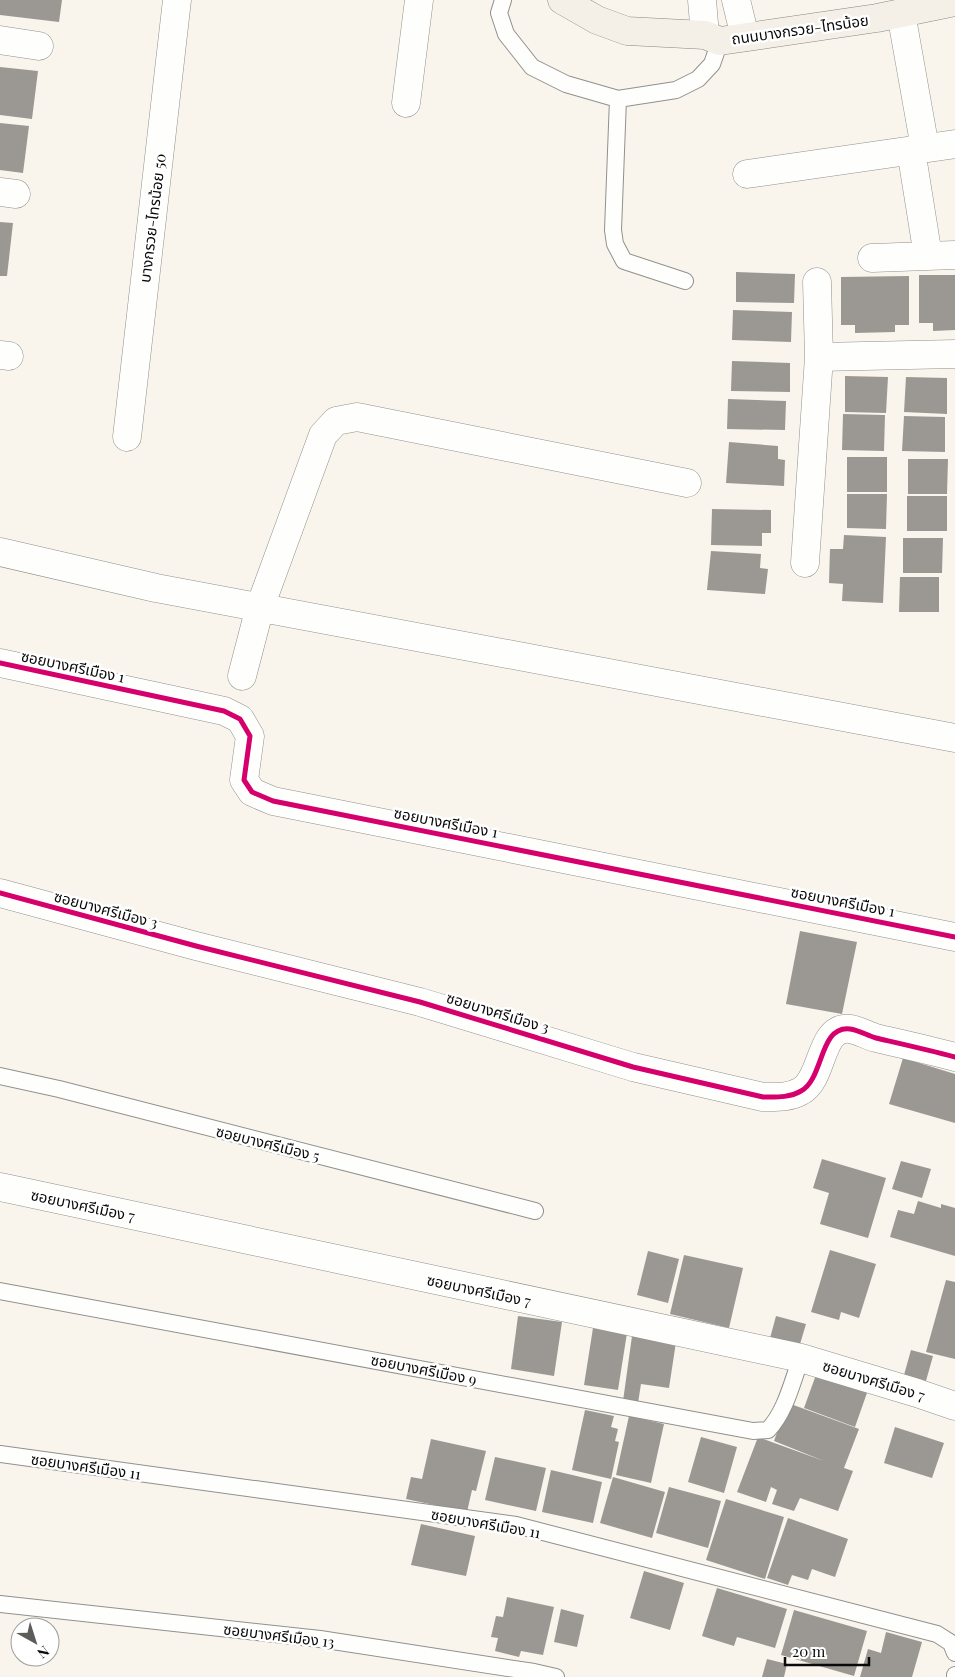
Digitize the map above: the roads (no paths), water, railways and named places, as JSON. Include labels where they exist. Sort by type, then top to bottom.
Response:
[{"type":"main road","name":"ถนนบางกรวย-ไทรน้อย","points":[[562,0],[597,20],[627,31],[723,38],[877,18],[955,2]]},
{"type":"street","name":"บางกรวย-ไทรน้อย 50","points":[[127,437],[177,0]]},
{"type":"street","points":[[406,103],[418,0]]},
{"type":"street","points":[[702,0],[723,38]]},
{"type":"street","points":[[723,38],[736,0]]},
{"type":"street","points":[[901,13],[918,149],[928,256]]},
{"type":"street","points":[[0,40],[39,46]]},
{"type":"street","points":[[747,174],[955,144]]},
{"type":"street","points":[[872,258],[955,254]]},
{"type":"street","points":[[805,563],[819,358],[817,282]]},
{"type":"street","points":[[819,358],[955,354]]},
{"type":"street","points":[[242,676],[260,607],[323,435],[336,421],[357,417],[687,483]]},
{"type":"street","points":[[0,552],[156,588],[955,738]]},
{"type":"street","name":"ซอยบางศรีเมือง 1","points":[[0,663],[224,712],[240,720],[250,736],[244,780],[252,792],[273,801],[955,937]]},
{"type":"street","name":"ซอยบางศรีเมือง 3","points":[[0,893],[196,946],[420,1002],[633,1067],[763,1097],[785,1097],[803,1091],[815,1076],[826,1045],[835,1033],[850,1028],[873,1037],[955,1057]]},
{"type":"street","name":"ซอยบางศรีเมือง 7","points":[[0,1187],[801,1358],[955,1406]]},
{"type":"lane","points":[[502,0],[500,13],[506,34],[532,67],[566,84],[618,99],[676,90],[698,79],[712,64],[723,38]]},
{"type":"lane","points":[[618,99],[613,230],[615,244],[624,261],[685,281]]},
{"type":"lane","name":"ซอยบางศรีเมือง 5","points":[[0,1076],[68,1091],[535,1211]]},
{"type":"lane","name":"ซอยบางศรีเมือง 9","points":[[0,1290],[753,1431],[768,1430],[777,1421],[801,1358]]},
{"type":"lane","name":"ซอยบางศรีเมือง 11","points":[[0,1454],[516,1525],[937,1634],[951,1643],[955,1653]]},
{"type":"lane","name":"ซอยบางศรีเมือง 13","points":[[0,1604],[320,1639],[556,1677]]}]
